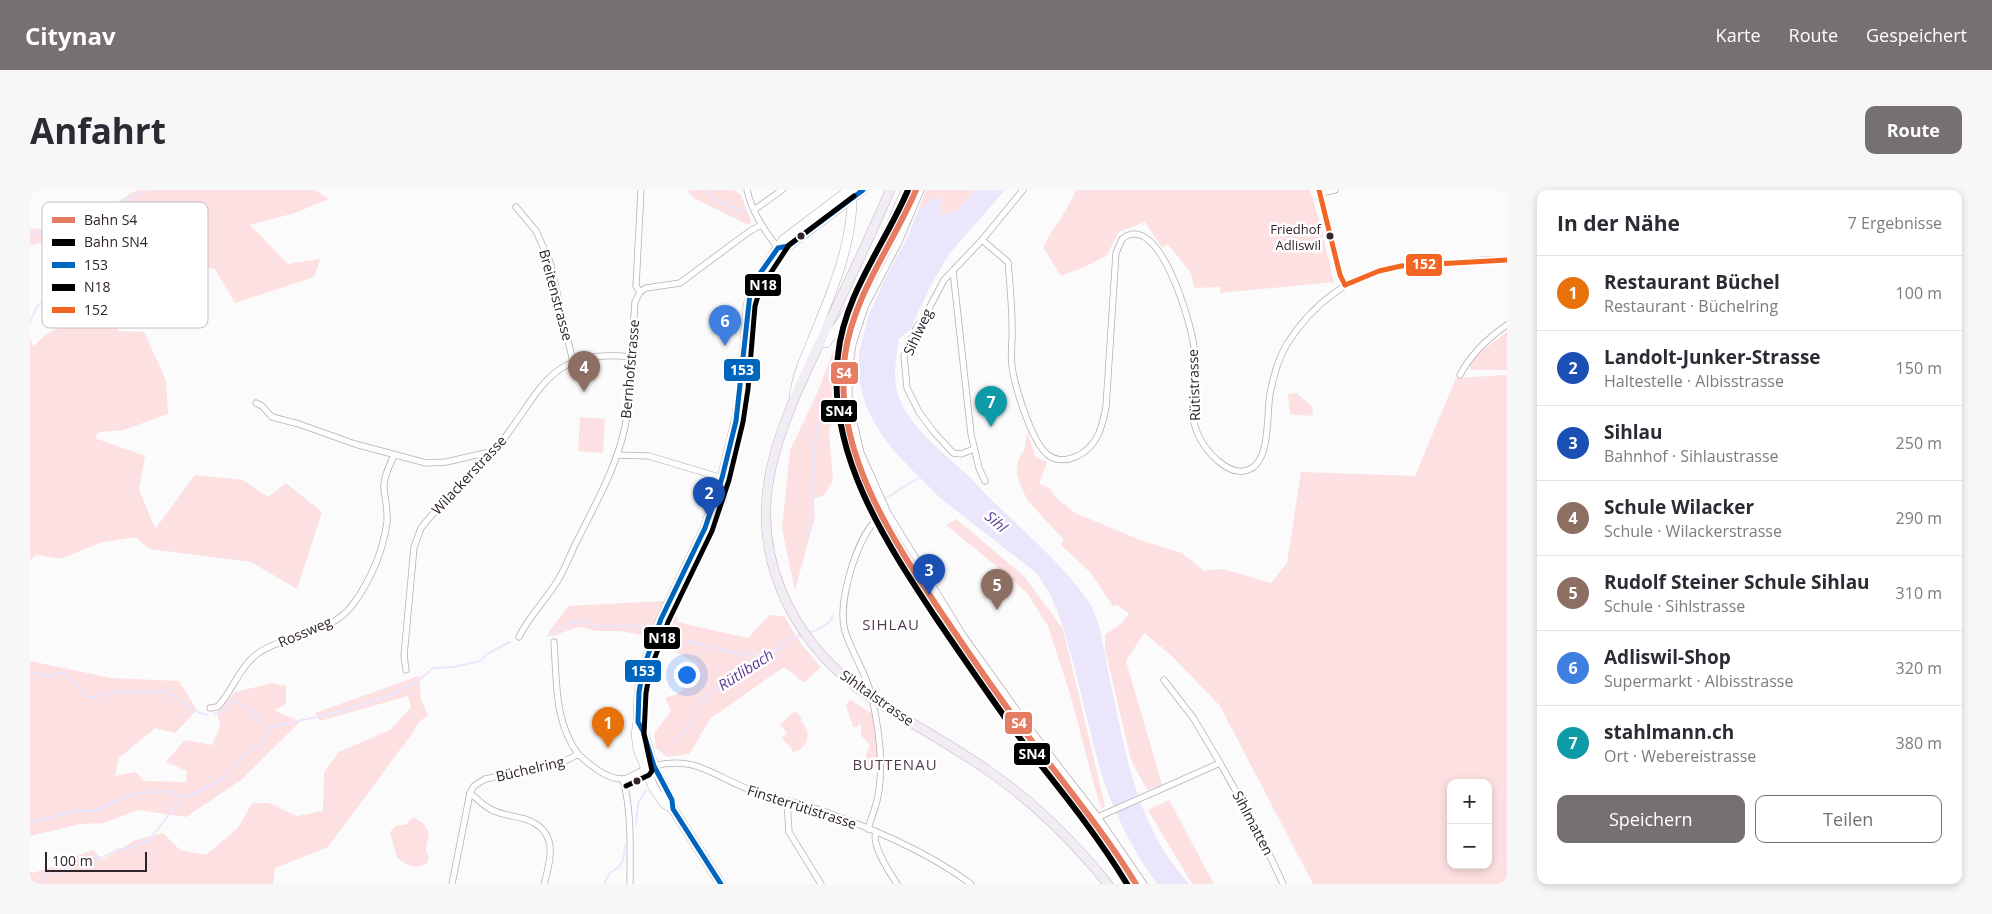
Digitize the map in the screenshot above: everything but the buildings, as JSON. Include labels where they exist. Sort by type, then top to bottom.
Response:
[{"type":"main road","points":[[721,884],[673,809],[660,798],[650,768],[639,752],[636,734],[639,692],[647,654],[661,619],[702,536],[722,478],[736,421],[749,298],[761,272],[778,248],[788,246],[851,193],[863,190]]},
{"type":"main road","name":"Sihltalstrasse","points":[[890,190],[793,398],[790,414],[775,452],[766,512],[776,578],[785,600],[808,639],[856,687],[978,764],[1015,790],[1062,832],[1108,884]]},
{"type":"main road","name":"Sihltalstrasse","points":[[790,414],[799,401],[896,190]]},
{"type":"main road","points":[[826,342],[840,325],[868,272],[906,190]]},
{"type":"main road","points":[[793,398],[796,380],[839,270],[852,220],[851,193]]},
{"type":"street","name":"Bernhofstrasse","points":[[519,637],[571,557],[576,542],[602,492],[617,455],[626,423],[635,302],[640,292],[636,286],[641,190]]},
{"type":"street","points":[[747,190],[761,225],[778,248]]},
{"type":"street","points":[[754,210],[782,190]]},
{"type":"street","points":[[921,190],[899,242],[865,307],[855,335],[850,362],[849,386],[851,411],[857,441],[879,498],[963,635],[1031,730],[1098,817],[1144,884]]},
{"type":"street","points":[[985,481],[974,449],[953,271],[982,240],[1023,190]]},
{"type":"street","points":[[1334,190],[1320,192],[1340,275],[1345,285]]},
{"type":"street","name":"Breitenstrasse","points":[[516,207],[536,231],[548,255],[573,362]]},
{"type":"street","points":[[640,292],[646,288],[680,283],[750,231],[761,225]]},
{"type":"street","name":"Rütistrasse","points":[[982,240],[1008,262],[1014,382],[1036,441],[1047,455],[1068,460],[1086,451],[1097,437],[1102,425],[1106,407],[1116,253],[1118,244],[1126,236],[1133,234],[1142,235],[1150,241],[1175,280],[1183,300],[1194,345],[1192,404],[1198,434],[1206,449],[1229,468],[1237,471],[1249,470],[1255,466],[1264,453],[1270,394],[1280,360],[1287,345],[1316,309],[1345,285],[1379,271],[1401,266],[1507,260]]},
{"type":"street","name":"Sihlweg","points":[[953,271],[935,293],[904,356],[907,388],[919,412],[953,453],[961,454],[974,449]]},
{"type":"street","points":[[1460,375],[1468,360],[1481,346],[1507,325]]},
{"type":"street","name":"Wilackerstrasse","points":[[406,670],[404,656],[414,547],[417,538],[430,517],[494,451],[548,378],[562,367],[573,362],[603,355],[632,357]]},
{"type":"street","points":[[256,403],[262,406],[272,417],[355,444],[436,464],[494,451]]},
{"type":"street","name":"Rossweg","points":[[210,708],[217,707],[221,703],[248,662],[258,654],[278,642],[324,627],[341,617],[353,605],[379,555],[387,522],[384,479],[394,455]]},
{"type":"street","points":[[617,455],[649,456],[722,478]]},
{"type":"street","points":[[868,829],[878,798],[880,783],[878,733],[872,697],[845,630],[843,613],[845,593],[850,574],[871,525],[876,520],[929,605],[1021,737]]},
{"type":"street","points":[[554,642],[562,724],[570,743],[578,754]]},
{"type":"street","name":"Sihlmatten","points":[[1164,680],[1194,719],[1220,763],[1259,832],[1284,884]]},
{"type":"street","name":"Büchelring","points":[[470,793],[474,786],[485,779],[560,764],[578,754],[594,768],[623,779]]},
{"type":"street","points":[[1098,817],[1220,763]]},
{"type":"street","name":"Finsterrütistrasse","points":[[650,768],[678,764],[700,767],[747,789],[818,809],[909,845],[971,884]]},
{"type":"street","points":[[630,884],[631,848],[628,802],[623,779],[650,768]]},
{"type":"street","points":[[452,884],[470,793],[492,810],[528,820],[548,836],[551,853],[544,884]]},
{"type":"street","points":[[787,801],[789,832],[821,884]]},
{"type":"street","points":[[876,832],[875,840],[877,847],[897,884]]},
{"type":"shaded area","points":[[139,190],[315,190],[329,199],[295,213],[250,225],[288,264],[320,259],[314,277],[235,303],[215,269],[208,268],[208,202],[118,202]]},
{"type":"shaded area","points":[[687,190],[734,190],[741,195],[751,221],[749,225],[695,199]]},
{"type":"shaded area","points":[[926,190],[974,190],[958,209],[945,215],[940,212],[941,198],[934,199],[918,210]]},
{"type":"shaded area","name":"Friedhof Adliswil","points":[[1076,190],[1310,190],[1324,237],[1321,237],[1324,240],[1334,282],[1220,293],[1220,287],[1194,288],[1191,273],[1168,244],[1162,248],[1145,222],[1119,232],[1107,255],[1085,267],[1061,276],[1043,247]]},
{"type":"shaded area","points":[[30,229],[42,230],[42,242],[30,245]]},
{"type":"shaded area","points":[[59,328],[117,328],[119,331],[144,332],[166,380],[168,414],[124,430],[99,432],[95,438],[145,456],[139,489],[155,529],[195,475],[243,480],[268,497],[286,483],[322,512],[297,589],[251,562],[150,549],[135,537],[99,543],[61,559],[37,555],[30,560],[30,338],[33,347],[46,334]]},
{"type":"shaded area","points":[[1507,332],[1507,370],[1471,370],[1469,364],[1472,358]]},
{"type":"shaded area","points":[[841,338],[837,379],[840,420],[830,426],[829,433],[833,480],[824,495],[814,499],[815,517],[795,590],[782,529],[790,450],[817,394],[832,354]]},
{"type":"shaded area","points":[[1507,375],[1507,884],[1313,884],[1220,706],[1171,655],[1144,633],[1126,661],[1162,785],[1147,790],[1131,760],[1105,649],[1105,635],[1122,623],[1129,614],[1117,605],[1113,606],[1090,572],[1061,545],[1064,540],[1027,500],[1019,481],[1017,471],[1018,460],[1025,448],[1027,432],[1036,457],[1047,462],[1039,484],[1051,489],[1054,496],[1075,513],[1143,541],[1182,553],[1204,571],[1223,569],[1271,583],[1287,563],[1301,472],[1415,476],[1456,378]]},
{"type":"shaded area","points":[[1296,393],[1313,407],[1312,416],[1290,414],[1288,394]]},
{"type":"shaded area","points":[[580,417],[605,419],[603,453],[578,451]]},
{"type":"shaded area","points":[[956,519],[1024,576],[1063,629],[1104,808],[1099,803],[1070,694],[1048,626],[1027,593],[946,525]]},
{"type":"shaded area","points":[[662,601],[676,608],[677,622],[748,638],[769,615],[784,616],[801,644],[821,667],[804,683],[784,667],[711,718],[689,754],[667,757],[656,748],[654,734],[671,711],[665,698],[680,693],[697,664],[649,636],[620,631],[595,631],[583,627],[553,636],[548,633],[568,606]]},
{"type":"shaded area","points":[[30,661],[111,678],[179,681],[197,710],[175,733],[155,728],[119,758],[115,776],[136,772],[144,781],[186,782],[187,771],[166,762],[185,740],[212,745],[220,726],[217,713],[235,692],[272,683],[286,686],[286,704],[274,710],[300,722],[241,780],[186,817],[138,810],[104,823],[81,824],[30,836]]},
{"type":"shaded area","points":[[419,676],[421,699],[428,715],[418,723],[328,847],[275,868],[273,884],[30,884],[30,871],[33,873],[55,866],[68,872],[76,856],[93,850],[102,860],[135,840],[163,833],[180,850],[206,855],[238,828],[252,803],[269,803],[297,816],[323,811],[324,772],[339,752],[390,730],[411,707],[408,696],[320,721],[315,713]]},
{"type":"shaded area","points":[[851,700],[871,713],[878,726],[876,769],[870,769],[867,763],[866,754],[870,745],[861,735],[861,725],[858,724],[857,727],[853,727],[846,704]]},
{"type":"shaded area","points":[[795,711],[802,718],[800,720],[807,729],[808,734],[802,747],[792,752],[792,749],[782,738],[787,733],[780,725]]},
{"type":"shaded area","points":[[1169,800],[1214,884],[1192,884],[1148,810]]},
{"type":"shaded area","points":[[414,817],[424,824],[429,833],[426,850],[429,857],[427,863],[415,867],[397,858],[390,832],[397,825],[405,825]]},
{"type":"water","name":"Sihl","points":[[974,190],[1005,190],[949,254],[930,287],[910,330],[899,339],[895,371],[898,394],[908,414],[925,436],[1062,568],[1092,607],[1101,636],[1127,759],[1135,786],[1156,836],[1170,860],[1189,884],[1157,884],[1124,831],[1111,802],[1101,772],[1064,629],[1055,604],[1043,582],[1035,572],[940,498],[911,469],[893,450],[878,429],[865,404],[860,383],[859,353],[868,317],[883,283],[907,238],[918,210],[934,199],[942,198],[940,212],[945,215],[950,214],[962,206]]},
{"type":"waterway","points":[[119,202],[148,190]]},
{"type":"waterway","points":[[704,190],[715,200],[745,212]]},
{"type":"waterway","points":[[30,235],[42,234]]},
{"type":"waterway","points":[[30,322],[37,306],[42,302]]},
{"type":"waterway","points":[[807,537],[812,512],[816,430],[824,418]]},
{"type":"waterway","name":"Rütlibach","points":[[886,498],[920,477]]},
{"type":"waterway","name":"Rütlibach","points":[[808,633],[826,625],[833,616]]},
{"type":"waterway","points":[[548,636],[572,622],[584,622],[597,626],[645,626]]},
{"type":"waterway","points":[[671,632],[679,637]]},
{"type":"waterway","name":"Rütlibach","points":[[674,744],[687,728],[699,705],[710,693],[735,677],[763,655],[778,650],[787,639],[803,635]]},
{"type":"waterway","points":[[687,641],[739,654],[760,656]]},
{"type":"waterway","points":[[30,822],[78,811],[95,811],[123,797],[142,793],[168,791],[179,797],[189,796],[225,777],[239,760],[261,744],[271,727],[335,713],[388,696],[419,680],[433,668],[453,667],[480,661],[487,654],[510,642]]},
{"type":"waterway","points":[[30,672],[50,676],[60,673],[69,676],[87,697],[122,691],[142,693],[165,691],[198,712],[207,715]]},
{"type":"waterway","points":[[214,714],[221,712],[229,702],[235,702],[251,712],[269,730]]},
{"type":"waterway","points":[[636,825],[638,804],[646,790]]},
{"type":"waterway","points":[[36,884],[47,875],[63,871],[79,860],[89,856],[102,858],[118,849],[126,849],[149,840],[183,797]]},
{"type":"waterway","points":[[604,884],[610,873],[619,867],[623,861],[625,846]]},
{"type":"rail line","name":"SN4","points":[[908,190],[857,291],[842,333],[838,355],[837,391],[841,426],[850,461],[879,527],[917,589],[1004,717],[1067,798],[1127,884]]},
{"type":"rail line","name":"S4","points":[[916,190],[865,291],[849,333],[845,355],[843,391],[848,426],[857,460],[871,494],[888,527],[926,589],[1000,698],[1100,831],[1136,884]]},
{"type":"transit line","name":"153","points":[[721,884],[673,809],[672,800],[654,766],[643,731],[638,722],[639,692],[643,669],[661,619],[705,528],[722,478],[736,421],[750,294],[761,272],[778,248],[788,246],[863,190]]},
{"type":"transit line","name":"152","points":[[1319,190],[1340,275],[1345,285]]},
{"type":"transit line","name":"N18","points":[[626,786],[649,775],[652,771],[644,734],[646,693],[650,671],[668,622],[712,531],[729,480],[743,422],[748,389],[755,306],[760,289],[789,245],[854,196]]},
{"type":"transit line","name":"152","points":[[1345,285],[1379,271],[1401,266],[1507,260]]},
{"type":"place","name":"Friedhof Adliswil","points":[[1330,236]]},
{"type":"place","name":"Adliswil-Shop","points":[[725,346]]},
{"type":"place","name":"Schule Wilacker","points":[[584,392]]},
{"type":"place","name":"stahlmann.ch","points":[[991,427]]},
{"type":"place","name":"Landolt-Junker-Strasse","points":[[709,518]]},
{"type":"place","name":"Sihlau","points":[[929,595]]},
{"type":"place","name":"Rudolf Steiner Schule Sihlau","points":[[997,610]]},
{"type":"place","name":"Restaurant Büchel","points":[[608,748]]},
{"type":"district","name":"SIHLAU","points":[[891,625]]},
{"type":"district","name":"BUTTENAU","points":[[895,765]]}]
